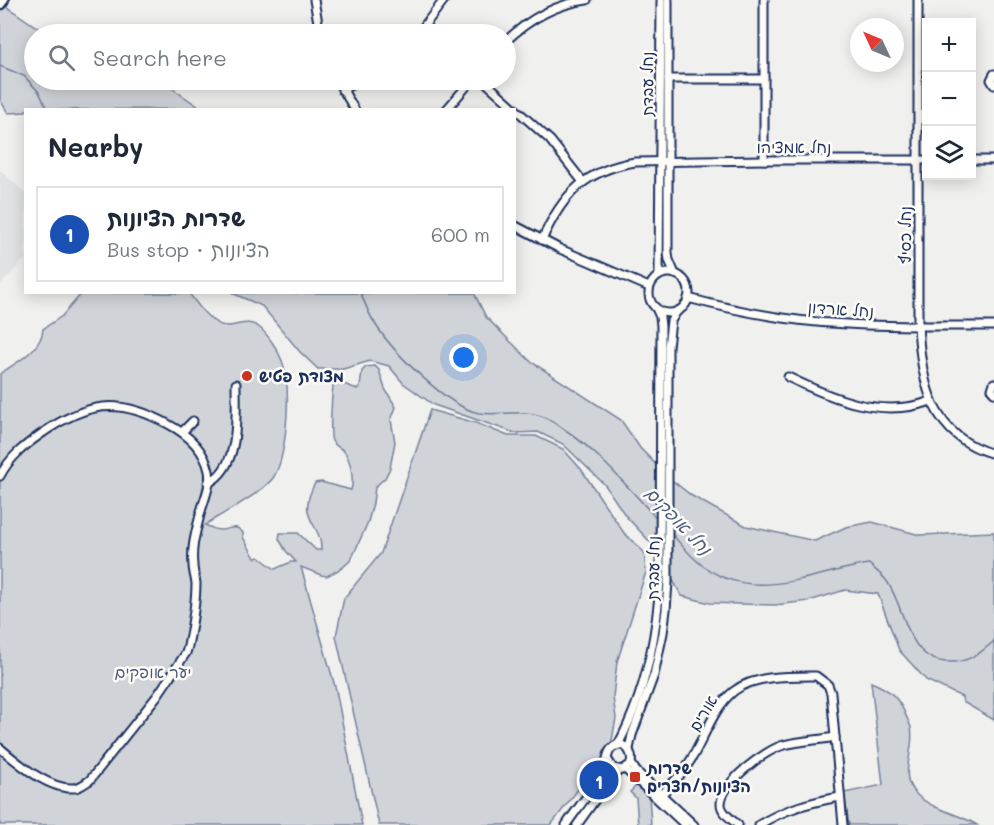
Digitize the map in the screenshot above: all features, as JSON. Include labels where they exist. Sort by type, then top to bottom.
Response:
[{"type":"main road","points":[[0,4],[3,0]]},
{"type":"street","points":[[314,0],[318,24]]},
{"type":"street","points":[[426,24],[444,0]]},
{"type":"street","points":[[516,31],[538,16],[587,0]]},
{"type":"street","name":"נחל עבדת","points":[[661,0],[668,253],[675,274]]},
{"type":"street","name":"נחל עבדת","points":[[659,275],[668,79],[669,0]]},
{"type":"street","points":[[764,0],[764,160]]},
{"type":"street","name":"נחל כסיף","points":[[918,0],[918,326],[922,371],[931,401],[949,428],[963,440],[994,454]]},
{"type":"street","points":[[994,74],[991,80],[994,85]]},
{"type":"street","points":[[668,79],[764,79]]},
{"type":"street","points":[[342,90],[354,108]]},
{"type":"street","points":[[449,108],[464,90]]},
{"type":"street","points":[[494,90],[514,108]]},
{"type":"street","points":[[516,110],[550,140],[582,182]]},
{"type":"street","name":"נחל אמציהו","points":[[542,240],[560,205],[582,182],[617,165],[764,160],[922,160]]},
{"type":"street","points":[[976,160],[994,160]]},
{"type":"street","points":[[516,226],[542,240],[650,287]]},
{"type":"street","points":[[675,274],[680,276],[688,286],[688,298],[682,308],[666,313],[656,308],[649,298],[650,287],[659,275],[675,274]]},
{"type":"street","name":"נחל ארדון","points":[[688,298],[784,318],[844,324],[994,326]]},
{"type":"street","name":"נחל עבדת","points":[[629,749],[654,675],[667,599],[661,326],[656,308]]},
{"type":"street","name":"נחל עבדת","points":[[617,746],[626,730],[647,673],[656,632],[660,582],[668,333],[677,311]]},
{"type":"street","points":[[788,377],[826,395],[863,405],[913,406],[931,401]]},
{"type":"street","points":[[994,383],[992,387],[994,393]]},
{"type":"street","points":[[208,483],[216,479],[225,466],[235,440],[236,384]]},
{"type":"street","points":[[0,476],[16,452],[53,426],[77,412],[109,405],[136,409],[150,414],[182,432],[196,445],[208,470],[208,483],[194,538],[195,598],[186,653],[157,696],[90,780],[76,788],[65,788],[39,777],[0,748]]},
{"type":"street","points":[[182,432],[193,421]]},
{"type":"street","name":"אורים","points":[[662,794],[687,766],[726,699],[735,690],[759,680],[807,676],[822,679],[828,684],[831,693],[835,737]]},
{"type":"street","points":[[738,825],[722,810],[720,805],[732,783],[750,763],[763,754],[784,745],[835,737],[843,825]]},
{"type":"street","points":[[566,825],[603,773],[610,751],[617,746],[623,746],[629,749],[632,757],[631,763],[636,771],[694,825]]},
{"type":"street","points":[[608,760],[613,768],[622,770],[685,825]]},
{"type":"street","points":[[577,825],[610,778],[631,763]]},
{"type":"street","points":[[759,825],[805,804],[840,797]]},
{"type":"shaded area","points":[[0,170],[24,192],[24,260],[0,285]]},
{"type":"green space","points":[[0,2],[32,24],[24,24],[24,90],[174,90],[201,108],[24,108],[24,112],[8,113],[0,100]]},
{"type":"green space","name":"יער אופקים","points":[[81,294],[190,294],[206,314],[217,323],[223,326],[252,324],[264,332],[279,353],[284,365],[286,382],[286,426],[278,469],[273,478],[260,490],[205,525],[218,530],[237,528],[243,533],[255,558],[259,557],[275,569],[296,562],[279,539],[280,533],[298,533],[316,550],[321,550],[318,533],[308,513],[310,495],[315,483],[321,482],[351,490],[352,477],[348,458],[345,452],[333,443],[331,437],[332,397],[335,382],[357,389],[360,387],[362,371],[366,367],[375,366],[379,370],[385,389],[396,407],[391,420],[395,442],[390,468],[385,478],[375,487],[368,522],[351,560],[327,576],[301,567],[336,690],[362,825],[0,825],[0,374],[33,350],[43,329],[62,316]]},
{"type":"green space","points":[[234,294],[474,294],[486,317],[530,361],[621,420],[640,448],[668,477],[692,496],[746,526],[815,541],[846,527],[872,522],[920,535],[994,532],[994,720],[963,702],[962,697],[926,680],[899,650],[878,594],[845,590],[809,601],[775,605],[710,603],[682,596],[650,542],[625,515],[605,485],[563,444],[538,432],[515,433],[434,405],[403,383],[389,366],[370,361],[343,369],[318,369],[300,352],[262,306]]},
{"type":"green space","points":[[430,410],[476,423],[508,436],[536,436],[563,449],[581,469],[624,533],[644,552],[646,572],[617,662],[613,697],[616,718],[611,746],[551,825],[379,825],[336,636],[344,598],[381,553]]},
{"type":"green space","points":[[871,682],[895,697],[910,724],[912,736],[907,771],[911,787],[916,794],[937,808],[977,825],[849,825],[844,793],[883,785]]},
{"type":"green space","points":[[638,784],[649,795],[651,825],[638,825],[636,798],[630,792]]},
{"type":"waterway","name":"נחל אופקים","points":[[0,66],[24,76]]},
{"type":"waterway","name":"נחל אופקים","points":[[37,90],[47,108]]},
{"type":"waterway","name":"נחל אופקים","points":[[361,294],[372,319],[393,347],[436,389],[451,400],[479,413],[530,413],[546,418],[592,451],[657,519]]},
{"type":"waterway","name":"נחל אופקים","points":[[671,533],[696,560],[716,574],[737,582],[780,583],[869,564],[886,580],[893,591],[915,643],[935,660],[962,661],[979,653],[994,641]]},
{"type":"place","name":"מצודת פטיש","points":[[247,376]]},
{"type":"place","name":"שדרות הציונות/חצרים","points":[[635,777]]},
{"type":"place","name":"שדרות הציונות","points":[[599,780]]}]
